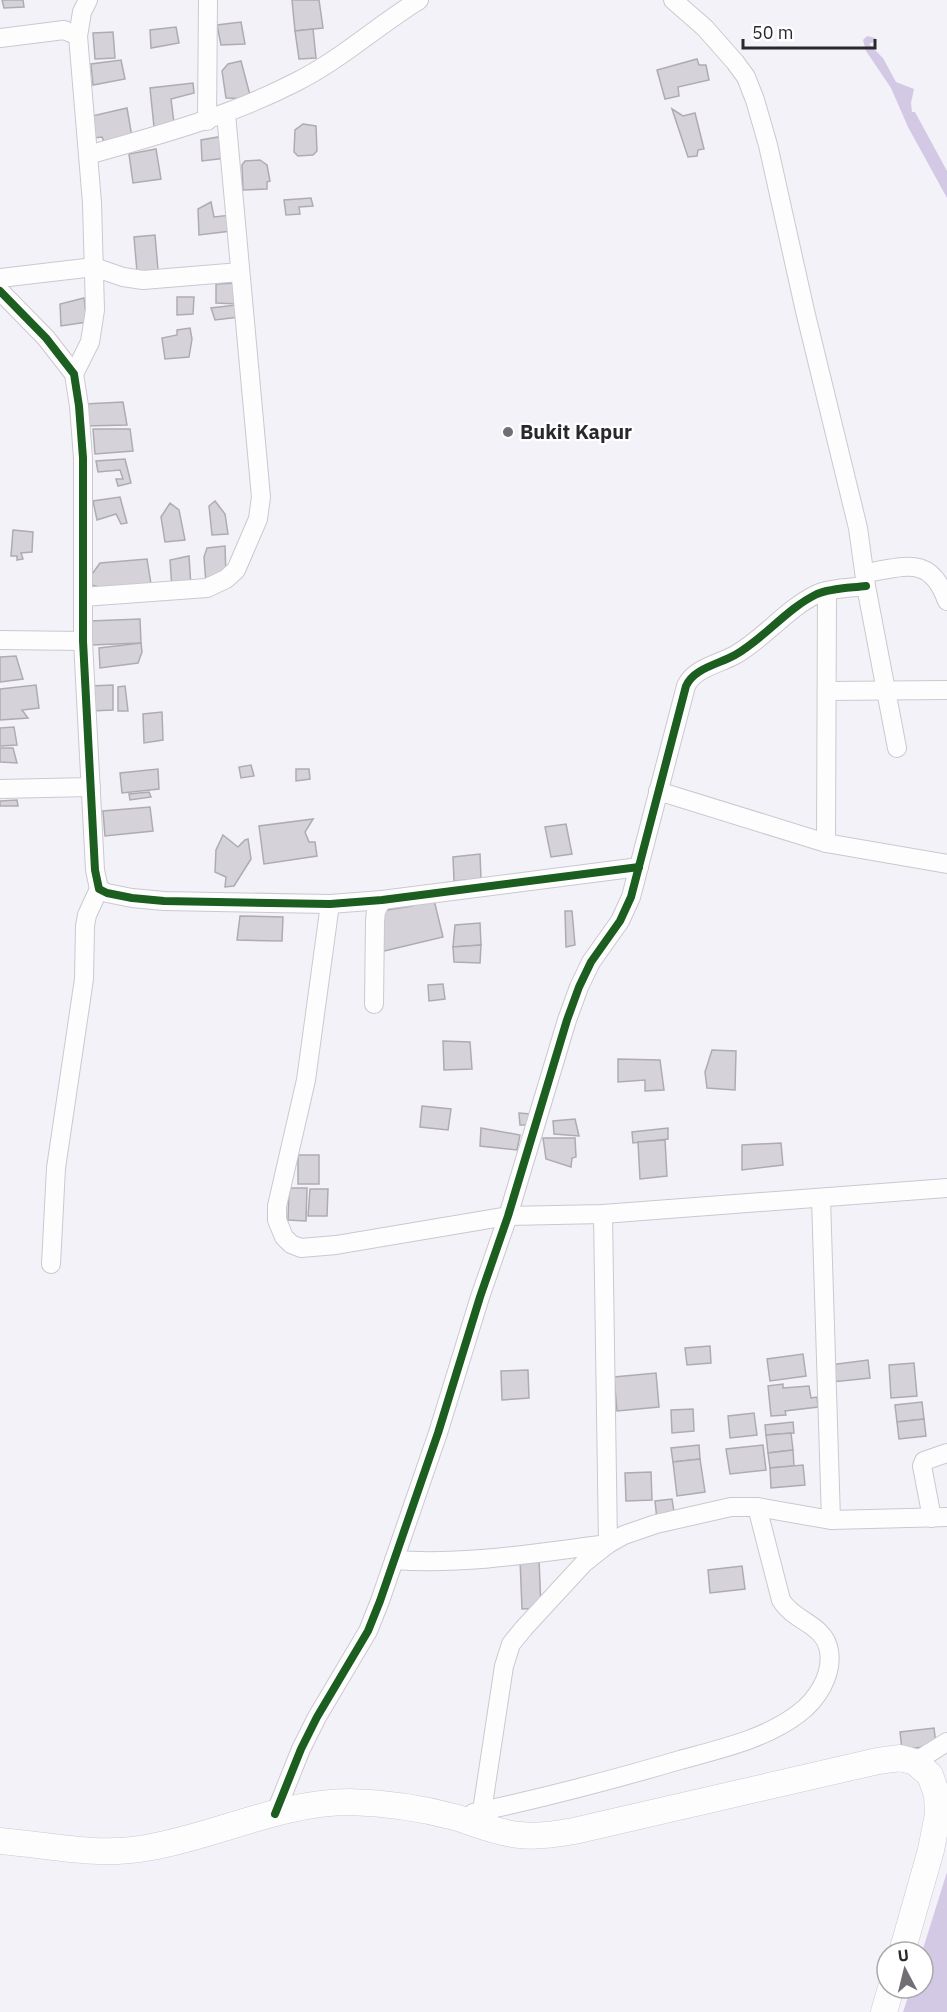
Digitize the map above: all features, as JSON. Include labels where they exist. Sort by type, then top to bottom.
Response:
[{"type":"street","points":[[74,374],[84,356],[93,327],[95,310],[88,155],[78,36],[82,12],[88,0]]},
{"type":"street","points":[[207,121],[208,0]]},
{"type":"street","points":[[88,155],[207,121],[298,81],[418,0]]},
{"type":"street","points":[[673,0],[705,28],[735,62],[746,77],[755,100],[858,528],[897,748]]},
{"type":"street","points":[[0,38],[64,30],[78,36]]},
{"type":"street","points":[[83,597],[207,588],[231,576],[240,562],[258,519],[261,497],[226,114]]},
{"type":"street","points":[[0,278],[94,267],[123,277],[143,280],[240,272]]},
{"type":"street","points":[[0,291],[46,338],[74,374],[83,458],[83,641],[95,870],[99,889],[87,915],[85,926],[84,979],[56,1168],[51,1264]]},
{"type":"street","points":[[275,1814],[301,1749],[317,1717],[368,1631],[394,1560],[508,1216],[567,1020],[591,962],[627,908],[689,680],[703,669],[756,642],[807,599],[901,568],[921,567],[932,573],[938,580],[947,600]]},
{"type":"street","points":[[826,843],[827,591]]},
{"type":"street","points":[[0,640],[83,641]]},
{"type":"street","points":[[827,692],[947,690]]},
{"type":"street","points":[[0,789],[91,787]]},
{"type":"street","points":[[658,791],[826,843],[947,864]]},
{"type":"street","points":[[99,889],[132,898],[164,901],[330,904],[382,900],[639,867]]},
{"type":"street","points":[[374,1004],[375,921],[376,911],[382,900]]},
{"type":"street","points":[[330,904],[306,1080],[278,1206],[277,1220],[284,1237],[291,1244],[301,1248],[336,1245],[508,1216],[603,1214],[947,1188]]},
{"type":"street","points":[[821,1198],[831,1520]]},
{"type":"street","points":[[603,1214],[608,1544]]},
{"type":"street","points":[[482,1811],[504,1666],[511,1644],[584,1563],[608,1544],[624,1535],[656,1524],[731,1507],[757,1507],[831,1520],[939,1517],[922,1466],[924,1461],[947,1453]]},
{"type":"street","points":[[454,1817],[588,1786],[731,1745],[774,1729],[799,1713],[814,1699],[822,1687],[827,1672],[830,1655],[827,1643],[820,1632],[790,1612],[781,1600],[757,1507]]},
{"type":"street","points":[[394,1560],[427,1562],[504,1557],[608,1544]]},
{"type":"street","points":[[915,1762],[947,1742]]},
{"type":"street","points":[[0,1841],[80,1850],[144,1849],[275,1814],[321,1804],[349,1802],[392,1805],[454,1817],[498,1832],[544,1836],[900,1758],[915,1762],[930,1775],[942,1816],[905,1940]]},
{"type":"shaded area","points":[[867,36],[875,38],[876,41],[869,44],[883,58],[896,82],[914,89],[912,112],[915,112],[947,171],[947,198],[908,127],[891,88],[866,51],[863,40]]},
{"type":"shaded area","points":[[947,1872],[947,2012],[903,2012],[907,2000],[935,2000],[935,1940],[926,1940]]},
{"type":"building","points":[[2,0],[23,0],[24,7],[4,8]]},
{"type":"building","points":[[292,0],[319,0],[323,28],[295,31]]},
{"type":"building","points":[[241,22],[245,44],[221,45],[217,25]]},
{"type":"building","points":[[176,27],[179,43],[151,48],[150,30]]},
{"type":"building","points":[[313,29],[316,58],[299,59],[295,31]]},
{"type":"building","points":[[113,32],[115,58],[95,59],[93,33]]},
{"type":"building","points":[[697,59],[699,65],[706,65],[709,80],[678,87],[679,96],[665,99],[657,70]]},
{"type":"building","points":[[121,60],[125,79],[93,85],[91,64]]},
{"type":"building","points":[[241,61],[251,99],[226,98],[222,71],[228,64]]},
{"type":"building","points":[[193,83],[194,93],[171,99],[174,123],[154,127],[150,88]]},
{"type":"building","points":[[127,108],[132,137],[105,144],[102,137],[93,138],[92,116]]},
{"type":"building","points":[[672,109],[683,116],[695,113],[704,149],[698,150],[697,156],[688,157]]},
{"type":"building","points":[[303,124],[316,126],[317,151],[313,155],[298,156],[294,152],[295,130]]},
{"type":"building","points":[[224,136],[226,158],[202,161],[201,140]]},
{"type":"building","points":[[156,149],[161,179],[133,183],[129,154]]},
{"type":"building","points":[[260,160],[267,165],[270,181],[267,182],[267,189],[243,190],[242,165],[245,161]]},
{"type":"building","points":[[311,198],[313,206],[299,207],[300,214],[286,215],[284,200]]},
{"type":"building","points":[[211,202],[214,217],[231,215],[231,231],[199,235],[198,209]]},
{"type":"building","points":[[155,235],[158,270],[137,272],[134,237]]},
{"type":"building","points":[[236,283],[238,304],[216,303],[216,284]]},
{"type":"building","points":[[177,297],[194,297],[193,314],[177,315]]},
{"type":"building","points":[[84,298],[87,322],[61,326],[60,304]]},
{"type":"building","points":[[236,305],[239,317],[215,320],[211,308]]},
{"type":"building","points":[[190,328],[192,339],[189,357],[165,359],[162,338],[177,335],[177,330]]},
{"type":"building","points":[[123,402],[127,425],[84,426],[85,404]]},
{"type":"building","points":[[93,429],[130,429],[133,451],[95,454]]},
{"type":"building","points":[[125,459],[131,483],[118,486],[116,479],[123,479],[120,470],[98,472],[96,461]]},
{"type":"building","points":[[120,497],[127,523],[121,524],[116,514],[97,520],[93,501]]},
{"type":"building","points":[[215,501],[225,514],[228,534],[212,535],[209,506]]},
{"type":"building","points":[[170,503],[179,510],[185,540],[165,542],[161,517]]},
{"type":"building","points":[[13,530],[33,532],[32,552],[21,553],[23,559],[17,560],[17,556],[11,556]]},
{"type":"building","points":[[225,546],[226,576],[206,584],[204,557],[207,548]]},
{"type":"building","points":[[189,556],[191,587],[172,589],[170,560]]},
{"type":"building","points":[[147,559],[151,584],[102,588],[92,585],[90,577],[100,563]]},
{"type":"building","points":[[140,619],[141,643],[91,645],[90,621]]},
{"type":"building","points":[[141,643],[142,652],[138,663],[100,668],[99,648]]},
{"type":"building","points":[[16,656],[23,679],[0,682],[0,657]]},
{"type":"building","points":[[36,685],[39,708],[22,710],[28,718],[0,720],[0,689]]},
{"type":"building","points":[[113,685],[113,710],[91,711],[90,686]]},
{"type":"building","points":[[125,686],[128,711],[118,711],[118,687]]},
{"type":"building","points":[[162,712],[163,740],[144,743],[143,714]]},
{"type":"building","points":[[14,727],[17,745],[0,746],[0,728]]},
{"type":"building","points":[[0,748],[13,748],[17,763],[0,762]]},
{"type":"building","points":[[251,765],[254,776],[241,778],[239,767]]},
{"type":"building","points":[[158,769],[159,789],[122,793],[120,773]]},
{"type":"building","points":[[296,769],[309,769],[310,779],[296,781]]},
{"type":"building","points":[[149,792],[151,797],[130,800],[129,794]]},
{"type":"building","points":[[17,800],[18,806],[0,806],[0,801]]},
{"type":"building","points":[[150,807],[153,831],[105,836],[103,811]]},
{"type":"building","points":[[313,819],[305,832],[309,842],[315,842],[317,856],[264,864],[259,826]]},
{"type":"building","points":[[566,824],[572,854],[551,857],[545,827]]},
{"type":"building","points":[[223,835],[238,847],[248,839],[251,859],[234,886],[225,887],[226,877],[215,872],[216,850]]},
{"type":"building","points":[[480,854],[481,879],[454,881],[453,857]]},
{"type":"building","points":[[419,900],[434,900],[443,937],[380,952],[381,911],[412,906]]},
{"type":"building","points":[[565,911],[572,911],[575,945],[566,947]]},
{"type":"building","points":[[240,916],[283,917],[282,941],[237,940]]},
{"type":"building","points":[[480,923],[481,945],[453,947],[455,925]]},
{"type":"building","points":[[481,945],[480,963],[454,962],[453,947]]},
{"type":"building","points":[[443,984],[445,999],[429,1001],[428,985]]},
{"type":"building","points":[[443,1041],[470,1042],[472,1069],[444,1070]]},
{"type":"building","points":[[712,1050],[736,1051],[735,1090],[707,1088],[705,1072]]},
{"type":"building","points":[[618,1059],[660,1060],[664,1090],[645,1091],[645,1080],[618,1082]]},
{"type":"building","points":[[422,1106],[451,1109],[448,1130],[420,1127]]},
{"type":"building","points":[[519,1113],[530,1114],[531,1125],[520,1125]]},
{"type":"building","points":[[575,1119],[579,1136],[554,1134],[553,1121]]},
{"type":"building","points":[[481,1128],[520,1135],[517,1150],[480,1146]]},
{"type":"building","points":[[668,1128],[668,1139],[633,1143],[632,1132]]},
{"type":"building","points":[[543,1138],[575,1138],[576,1157],[572,1158],[571,1167],[546,1159]]},
{"type":"building","points":[[665,1140],[667,1176],[640,1179],[638,1142]]},
{"type":"building","points":[[781,1143],[783,1165],[742,1170],[742,1145]]},
{"type":"building","points":[[298,1155],[319,1155],[319,1184],[298,1184]]},
{"type":"building","points":[[289,1188],[307,1188],[306,1221],[288,1220]]},
{"type":"building","points":[[310,1189],[328,1189],[327,1216],[308,1216]]},
{"type":"building","points":[[710,1346],[711,1363],[687,1365],[685,1348]]},
{"type":"building","points":[[803,1354],[806,1376],[770,1381],[767,1359]]},
{"type":"building","points":[[868,1360],[870,1378],[832,1382],[830,1365]]},
{"type":"building","points":[[914,1363],[917,1396],[891,1398],[889,1365]]},
{"type":"building","points":[[528,1370],[529,1398],[502,1400],[501,1371]]},
{"type":"building","points":[[656,1373],[659,1407],[617,1411],[614,1377]]},
{"type":"building","points":[[783,1384],[783,1388],[809,1386],[811,1398],[817,1397],[818,1407],[785,1411],[786,1415],[771,1416],[768,1386]]},
{"type":"building","points":[[922,1402],[924,1419],[897,1422],[895,1405]]},
{"type":"building","points":[[693,1409],[694,1431],[672,1433],[671,1410]]},
{"type":"building","points":[[754,1413],[757,1435],[730,1438],[728,1416]]},
{"type":"building","points":[[924,1419],[926,1436],[899,1439],[897,1422]]},
{"type":"building","points":[[793,1422],[794,1433],[766,1435],[765,1425]]},
{"type":"building","points":[[791,1433],[793,1450],[768,1453],[766,1435]]},
{"type":"building","points":[[699,1445],[700,1459],[673,1462],[671,1448]]},
{"type":"building","points":[[763,1445],[766,1470],[730,1474],[726,1449]]},
{"type":"building","points":[[793,1450],[794,1466],[770,1468],[768,1453]]},
{"type":"building","points":[[700,1459],[705,1492],[677,1496],[673,1462]]},
{"type":"building","points":[[803,1465],[805,1485],[771,1488],[770,1468]]},
{"type":"building","points":[[651,1472],[652,1500],[626,1501],[625,1473]]},
{"type":"building","points":[[672,1499],[675,1518],[657,1520],[655,1501]]},
{"type":"building","points":[[520,1559],[539,1559],[541,1608],[522,1609]]},
{"type":"building","points":[[742,1566],[745,1589],[710,1593],[708,1570]]},
{"type":"building","points":[[934,1728],[936,1745],[902,1750],[900,1732]]},
{"type":"cycle path","points":[[0,291],[46,338],[74,374],[83,458],[83,641],[95,870],[99,889],[132,898],[164,901],[330,904],[382,900],[639,867]]},
{"type":"cycle path","points":[[275,1814],[301,1749],[317,1717],[368,1631],[380,1601],[438,1433],[508,1216],[567,1020],[591,962],[620,921],[631,897],[686,686],[701,671],[746,648],[806,600],[834,589],[866,586]]},
{"type":"place","name":"Bukit Kapur","points":[[508,432]]}]
